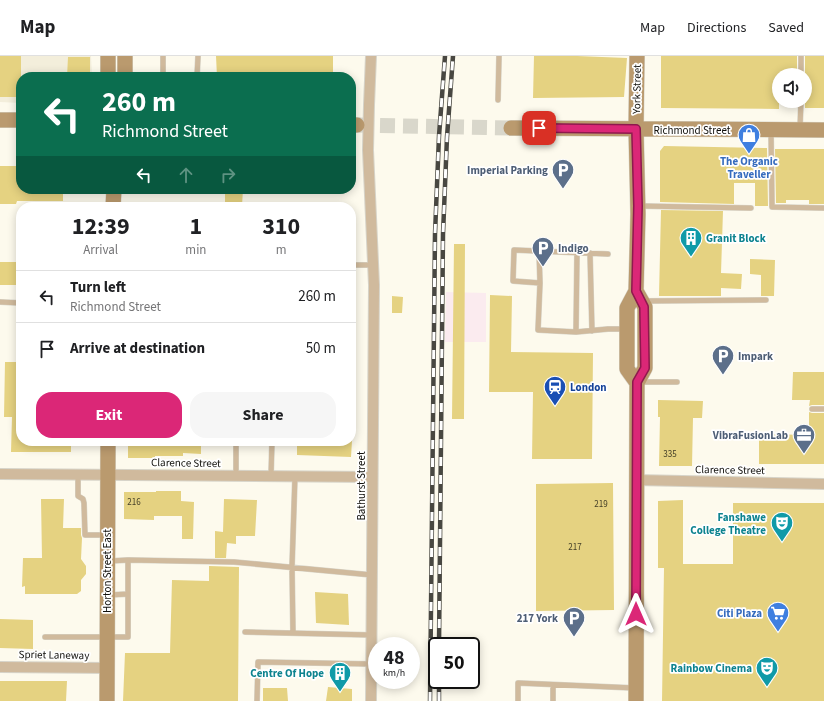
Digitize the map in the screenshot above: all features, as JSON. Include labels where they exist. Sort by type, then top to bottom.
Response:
[{"type":"main road","points":[[108,56],[108,72]]},
{"type":"main road","points":[[125,56],[125,72]]},
{"type":"main road","name":"York Street","points":[[636,695],[637,382],[645,368],[644,307],[639,296],[636,129],[637,56]]},
{"type":"main road","points":[[0,120],[16,120]]},
{"type":"main road","name":"Richmond Street","points":[[511,128],[824,130]]},
{"type":"main road","name":"York Street","points":[[637,382],[627,369],[627,329],[628,308],[639,296]]},
{"type":"main road","name":"Horton Street East","points":[[107,701],[108,446]]},
{"type":"street","name":"Bathurst Street","points":[[371,56],[368,150],[374,266],[372,635]]},
{"type":"street","name":"Clarence Street","points":[[0,474],[372,476]]},
{"type":"street","name":"Clarence Street","points":[[636,480],[824,484]]},
{"type":"street","name":"Spriet Laneway","points":[[0,666],[107,668]]},
{"type":"street","name":"Bathurst Street","points":[[371,689],[371,701]]},
{"type":"lane","points":[[163,56],[163,72]]},
{"type":"lane","points":[[197,72],[198,56]]},
{"type":"lane","points":[[498,100],[499,56]]},
{"type":"lane","points":[[801,56],[801,68]]},
{"type":"lane","points":[[800,130],[801,108]]},
{"type":"lane","points":[[771,130],[772,207],[824,208]]},
{"type":"lane","points":[[638,206],[750,208]]},
{"type":"lane","points":[[540,283],[513,281],[514,250],[608,254]]},
{"type":"lane","points":[[539,251],[540,283],[538,330],[576,332],[627,329]]},
{"type":"lane","points":[[576,332],[578,252]]},
{"type":"lane","points":[[590,253],[592,331]]},
{"type":"lane","points":[[356,265],[374,266]]},
{"type":"lane","points":[[639,296],[766,300]]},
{"type":"lane","points":[[0,302],[16,303]]},
{"type":"lane","points":[[637,382],[677,382]]},
{"type":"lane","points":[[812,409],[824,409]]},
{"type":"lane","points":[[236,446],[236,476]]},
{"type":"lane","points":[[271,476],[272,446]]},
{"type":"lane","points":[[78,474],[78,496],[83,499],[84,503],[85,535],[107,535]]},
{"type":"lane","points":[[293,633],[292,567],[295,476]]},
{"type":"lane","points":[[45,637],[128,638],[128,560]]},
{"type":"lane","points":[[107,561],[234,562],[372,575]]},
{"type":"lane","points":[[107,595],[128,594]]},
{"type":"lane","points":[[245,632],[372,635]]},
{"type":"lane","points":[[257,701],[258,662],[368,664]]},
{"type":"lane","points":[[518,701],[518,683],[553,685],[636,695]]},
{"type":"lane","points":[[553,685],[553,701]]},
{"type":"shaded area","points":[[0,56],[91,56],[92,72],[16,72],[16,103],[0,102]]},
{"type":"shaded area","points":[[446,292],[486,293],[486,342],[445,342]]},
{"type":"building","points":[[0,56],[21,56],[21,72],[16,72],[16,97],[0,97]]},
{"type":"building","points":[[216,56],[333,56],[333,72],[217,72]]},
{"type":"building","points":[[534,56],[627,58],[624,97],[533,98]]},
{"type":"building","points":[[661,56],[797,56],[797,68],[772,68],[772,108],[779,109],[661,108]]},
{"type":"building","points":[[805,56],[824,56],[824,108],[812,108],[812,68],[805,68]]},
{"type":"building","points":[[68,57],[90,57],[90,72],[67,72]]},
{"type":"building","points":[[664,146],[767,148],[768,206],[755,206],[755,183],[734,183],[734,204],[660,202],[660,151]]},
{"type":"building","points":[[775,149],[824,149],[824,204],[809,204],[809,200],[786,200],[786,203],[776,203]]},
{"type":"building","points":[[0,166],[16,166],[16,194],[63,194],[63,201],[17,201],[16,204],[0,204]]},
{"type":"building","points":[[225,194],[243,194],[242,202],[225,202]]},
{"type":"building","name":"Granit Block","points":[[661,210],[723,211],[721,273],[742,274],[741,289],[721,288],[721,296],[659,296]]},
{"type":"building","points":[[454,244],[465,244],[464,419],[452,419]]},
{"type":"building","points":[[750,259],[775,260],[774,296],[761,296],[761,275],[750,274]]},
{"type":"building","points":[[0,262],[16,262],[16,285],[0,285]]},
{"type":"building","name":"London","points":[[490,295],[512,296],[511,352],[593,353],[592,459],[532,459],[533,392],[489,392]]},
{"type":"building","points":[[392,296],[403,297],[402,313],[392,313]]},
{"type":"building","points":[[5,362],[16,362],[16,446],[71,446],[71,452],[11,452],[12,417],[4,417]]},
{"type":"building","points":[[793,372],[824,372],[824,405],[809,406],[810,400],[792,400]]},
{"type":"building","points":[[658,400],[703,401],[702,418],[693,418],[692,466],[659,466],[660,417],[658,417]]},
{"type":"building","points":[[809,412],[824,413],[824,464],[759,464],[759,434],[809,435]]},
{"type":"building","points":[[128,446],[201,446],[201,454],[183,453],[183,456],[128,458]]},
{"type":"building","points":[[297,446],[352,446],[351,457],[297,455]]},
{"type":"building","points":[[613,483],[614,610],[536,611],[536,484]]},
{"type":"building","points":[[181,491],[181,501],[194,502],[193,539],[182,539],[182,516],[154,516],[154,520],[124,519],[124,492]]},
{"type":"building","points":[[41,499],[64,499],[63,528],[81,528],[81,559],[86,566],[86,574],[81,580],[81,591],[77,594],[25,594],[25,586],[22,587],[23,558],[42,558]]},
{"type":"building","points":[[224,499],[257,500],[255,536],[236,536],[236,544],[227,543],[226,558],[215,558],[215,531],[223,532]]},
{"type":"building","name":"Citi Plaza","points":[[683,500],[683,564],[733,564],[733,503],[824,503],[824,701],[662,701],[664,568],[658,568],[658,501]]},
{"type":"building","points":[[209,566],[239,567],[238,701],[123,701],[125,653],[170,653],[172,580],[209,581]]},
{"type":"building","points":[[315,592],[348,594],[349,625],[316,623]]},
{"type":"building","points":[[0,619],[33,620],[33,649],[0,648]]},
{"type":"building","points":[[0,681],[67,681],[66,701],[0,701]]},
{"type":"building","points":[[328,687],[352,689],[352,701],[326,701]]},
{"type":"building","points":[[263,688],[287,688],[288,701],[263,701]]},
{"type":"tunnel","points":[[357,125],[511,128]]},
{"type":"railway","points":[[430,701],[435,234],[439,136],[445,56]]},
{"type":"railway","points":[[439,637],[443,234],[447,137],[453,56]]},
{"type":"railway","points":[[439,689],[439,701]]},
{"type":"place","name":"The Organic Traveller","points":[[749,154]]},
{"type":"place","name":"Imperial Parking","points":[[563,190]]},
{"type":"place","name":"Granit Block","points":[[691,258]]},
{"type":"place","name":"Indigo","points":[[543,268]]},
{"type":"place","name":"Impark","points":[[723,376]]},
{"type":"place","name":"London","points":[[555,406]]},
{"type":"place","name":"VibraFusionLab","points":[[804,454]]},
{"type":"place","name":"Fanshawe College Theatre","points":[[782,542]]},
{"type":"place","name":"Citi Plaza","points":[[778,632]]},
{"type":"place","name":"217 York","points":[[574,638]]},
{"type":"place","name":"Rainbow Cinema","points":[[767,688]]},
{"type":"place","name":"Centre Of Hope","points":[[340,692]]},
{"type":"route","points":[[539,128],[636,129],[638,214],[636,291],[644,307],[645,368],[637,382],[636,614]]}]
